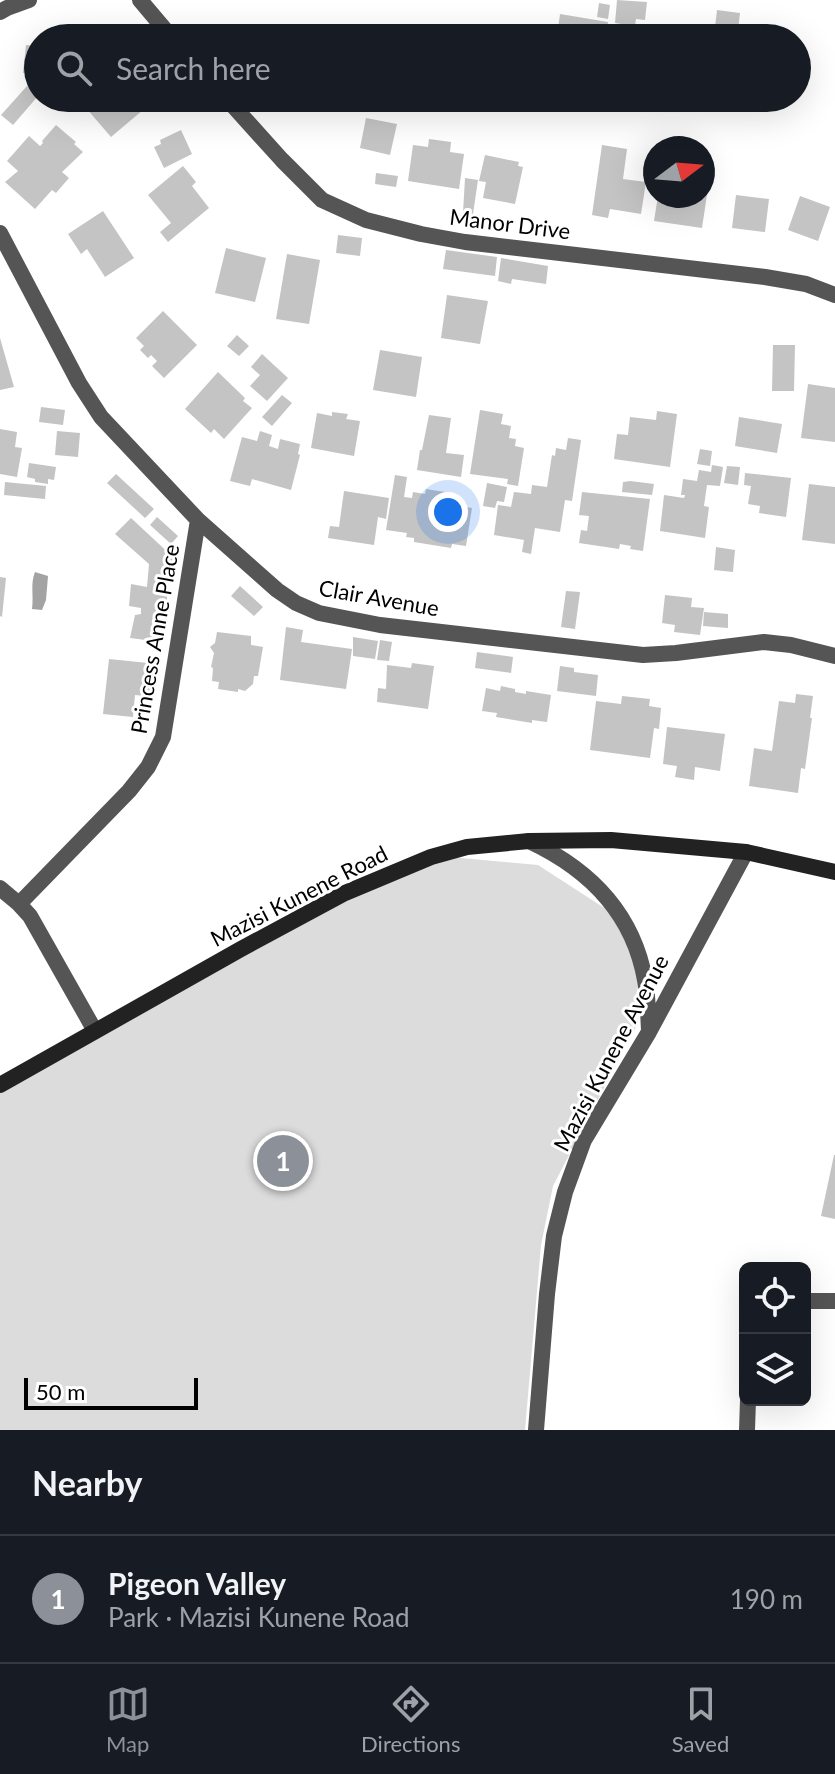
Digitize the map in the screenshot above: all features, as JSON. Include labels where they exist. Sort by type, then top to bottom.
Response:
[{"type":"street","points":[[0,12],[29,0]]},
{"type":"street","points":[[140,0],[160,24]]},
{"type":"street","name":"Manor Drive","points":[[239,112],[322,200],[366,220],[465,242],[765,277],[806,284],[835,295]]},
{"type":"street","name":"Clair Avenue","points":[[2,243],[101,417],[198,520],[296,603],[319,613],[380,625],[643,655],[764,642],[835,656]]},
{"type":"street","name":"Princess Anne Place","points":[[19,904],[129,791],[148,767],[163,737],[198,520]]},
{"type":"street","name":"Mazisi Kunene Road","points":[[0,1085],[319,907],[383,875],[467,847],[529,841],[611,840],[746,852],[835,872]]},
{"type":"street","points":[[529,841],[546,849],[601,890],[621,915],[635,941],[645,981],[649,1032]]},
{"type":"street","name":"Mazisi Kunene Avenue","points":[[536,1430],[554,1236],[565,1192],[584,1140],[649,1032],[746,852]]},
{"type":"street","points":[[0,888],[30,916],[95,1031]]},
{"type":"street","points":[[811,1301],[835,1301]]},
{"type":"street","points":[[747,1430],[748,1406]]},
{"type":"shaded area","points":[[35,572],[48,576],[42,610],[32,609]]},
{"type":"shaded area","points":[[418,854],[538,865],[609,911],[638,965],[637,1025],[553,1186],[541,1245],[525,1430],[0,1430],[0,1081]]},
{"type":"building","points":[[617,0],[647,2],[645,20],[636,19],[635,24],[615,23]]},
{"type":"building","points":[[599,3],[610,5],[608,19],[597,17]]},
{"type":"building","points":[[717,10],[740,13],[739,24],[715,24]]},
{"type":"building","points":[[560,14],[608,22],[608,24],[559,24]]},
{"type":"building","points":[[24,89],[24,112],[13,125],[1,115]]},
{"type":"building","points":[[89,112],[141,112],[111,137]]},
{"type":"building","points":[[366,118],[397,124],[390,155],[360,148]]},
{"type":"building","points":[[56,125],[83,152],[62,172],[69,178],[56,193],[52,190],[35,209],[5,182],[18,171],[7,161],[29,136],[40,146]]},
{"type":"building","points":[[181,130],[192,154],[164,168],[154,147],[161,144],[160,140]]},
{"type":"building","points":[[429,139],[451,142],[450,152],[464,154],[459,189],[408,181],[413,145],[428,147]]},
{"type":"building","points":[[602,145],[627,149],[623,179],[643,182],[641,214],[610,209],[608,218],[592,215]]},
{"type":"building","points":[[485,155],[519,162],[518,166],[523,167],[515,204],[483,198],[486,182],[479,181]]},
{"type":"building","points":[[183,166],[196,182],[192,186],[209,208],[168,242],[160,232],[171,223],[148,195]]},
{"type":"building","points":[[376,173],[398,176],[396,187],[375,184]]},
{"type":"building","points":[[465,178],[478,180],[473,214],[463,213]]},
{"type":"building","points":[[736,195],[769,199],[765,232],[732,228]]},
{"type":"building","points":[[800,196],[830,207],[818,241],[788,230]]},
{"type":"building","points":[[656,208],[705,208],[702,228],[654,221]]},
{"type":"building","points":[[103,211],[134,258],[105,277],[87,249],[81,254],[68,234]]},
{"type":"building","points":[[338,235],[362,238],[360,256],[336,253]]},
{"type":"building","points":[[226,248],[266,258],[255,302],[215,293]]},
{"type":"building","points":[[446,250],[497,257],[495,276],[443,269]]},
{"type":"building","points":[[287,254],[320,260],[309,324],[276,319]]},
{"type":"building","points":[[501,258],[548,266],[546,284],[512,279],[511,284],[498,281]]},
{"type":"building","points":[[447,295],[488,301],[480,344],[441,338]]},
{"type":"building","points":[[163,311],[197,345],[164,378],[152,366],[157,361],[140,350],[144,346],[136,338]]},
{"type":"building","points":[[237,335],[249,346],[239,356],[227,346]]},
{"type":"building","points":[[0,338],[14,387],[0,390]]},
{"type":"building","points":[[773,345],[795,345],[794,391],[772,391]]},
{"type":"building","points":[[380,350],[422,357],[416,397],[373,390]]},
{"type":"building","points":[[262,354],[288,378],[267,401],[250,386],[260,375],[251,367]]},
{"type":"building","points":[[218,372],[252,408],[224,439],[214,429],[211,433],[185,409]]},
{"type":"building","points":[[808,384],[835,388],[835,442],[801,438]]},
{"type":"building","points":[[282,395],[292,403],[272,426],[262,417]]},
{"type":"building","points":[[41,407],[65,410],[63,425],[39,422]]},
{"type":"building","points":[[480,410],[503,414],[501,424],[511,426],[509,438],[516,439],[515,446],[524,448],[518,486],[507,484],[508,479],[470,474]]},
{"type":"building","points":[[657,411],[677,414],[670,467],[614,459],[617,434],[628,435],[630,417],[656,420]]},
{"type":"building","points":[[332,412],[348,414],[346,419],[360,421],[354,456],[311,448],[317,413],[332,416]]},
{"type":"building","points":[[429,415],[451,418],[446,453],[464,455],[461,477],[417,470]]},
{"type":"building","points":[[739,417],[782,424],[777,453],[735,446]]},
{"type":"building","points":[[0,429],[17,432],[15,447],[22,448],[17,477],[0,474]]},
{"type":"building","points":[[57,431],[80,433],[78,457],[55,455]]},
{"type":"building","points":[[260,431],[272,435],[269,446],[278,449],[280,439],[300,444],[291,490],[252,479],[250,486],[230,481],[242,437],[257,441]]},
{"type":"building","points":[[568,438],[581,440],[572,501],[565,500],[560,532],[535,528],[531,554],[522,552],[524,540],[494,535],[498,505],[511,507],[514,492],[531,494],[532,485],[547,487],[552,455],[555,456],[556,448],[566,450]]},
{"type":"building","points":[[700,449],[712,451],[710,466],[697,464]]},
{"type":"building","points":[[29,463],[56,467],[54,480],[48,479],[48,484],[27,477]]},
{"type":"building","points":[[712,465],[723,467],[720,486],[707,485],[704,506],[709,507],[705,538],[660,531],[664,495],[684,498],[685,495],[681,495],[683,479],[697,481],[699,470],[711,472]]},
{"type":"building","points":[[727,466],[740,467],[738,485],[724,483]]},
{"type":"building","points":[[745,473],[791,478],[786,517],[759,513],[760,506],[748,504],[751,486],[744,485]]},
{"type":"building","points":[[116,474],[154,509],[145,518],[107,483]]},
{"type":"building","points":[[395,475],[407,477],[404,497],[412,498],[413,492],[425,494],[426,489],[445,492],[443,503],[472,508],[466,546],[452,544],[451,548],[414,542],[414,538],[406,537],[407,533],[386,530]]},
{"type":"building","points":[[5,482],[46,486],[45,499],[4,495]]},
{"type":"building","points":[[623,482],[654,484],[652,495],[622,492]]},
{"type":"building","points":[[487,483],[507,487],[504,502],[497,501],[495,508],[483,506]]},
{"type":"building","points":[[809,484],[835,487],[835,544],[802,540]]},
{"type":"building","points":[[344,491],[389,498],[386,519],[378,517],[374,545],[328,538],[330,526],[339,527]]},
{"type":"building","points":[[582,492],[650,499],[643,551],[620,544],[619,549],[579,543],[581,530],[587,531],[589,516],[579,515]]},
{"type":"building","points":[[157,517],[178,536],[171,544],[150,525]]},
{"type":"building","points":[[131,518],[173,557],[162,642],[130,638],[135,615],[141,614],[141,608],[129,606],[131,584],[147,587],[149,564],[115,534]]},
{"type":"building","points":[[716,547],[735,550],[733,572],[714,570]]},
{"type":"building","points":[[0,577],[6,578],[2,617],[0,616]]},
{"type":"building","points":[[240,586],[263,607],[254,616],[231,596]]},
{"type":"building","points":[[566,591],[580,592],[575,629],[561,627]]},
{"type":"building","points":[[665,595],[692,598],[691,607],[704,608],[700,635],[674,632],[675,625],[662,623]]},
{"type":"building","points":[[704,612],[728,614],[728,628],[703,626]]},
{"type":"building","points":[[286,627],[303,630],[301,642],[352,649],[346,689],[280,680]]},
{"type":"building","points":[[217,632],[251,636],[251,645],[263,647],[258,676],[254,676],[253,684],[245,691],[218,689],[219,682],[212,681],[214,653],[210,647],[215,643]]},
{"type":"building","points":[[353,637],[378,641],[375,659],[353,656]]},
{"type":"building","points":[[380,640],[392,642],[389,661],[377,660]]},
{"type":"building","points":[[477,652],[513,657],[511,673],[475,668]]},
{"type":"building","points":[[109,659],[158,664],[155,697],[135,695],[133,717],[103,714]]},
{"type":"building","points":[[412,663],[434,666],[428,709],[377,702],[378,688],[386,689],[387,665],[411,668]]},
{"type":"building","points":[[560,666],[574,668],[574,672],[598,675],[596,696],[557,691]]},
{"type":"building","points":[[501,686],[526,694],[526,691],[551,695],[547,722],[532,720],[532,723],[496,717],[497,713],[482,711],[486,688],[500,691]]},
{"type":"building","points":[[796,694],[813,696],[805,769],[801,768],[798,793],[749,786],[754,748],[772,751],[779,701],[795,703]]},
{"type":"building","points":[[622,696],[650,699],[649,706],[661,708],[659,729],[654,728],[650,758],[590,750],[596,701],[621,704]]},
{"type":"building","points":[[667,727],[725,734],[720,771],[695,767],[694,780],[675,777],[677,766],[663,764]]},
{"type":"building","points":[[835,1155],[835,1219],[821,1216]]},
{"type":"place","name":"Pigeon Valley","points":[[283,1161]]}]
